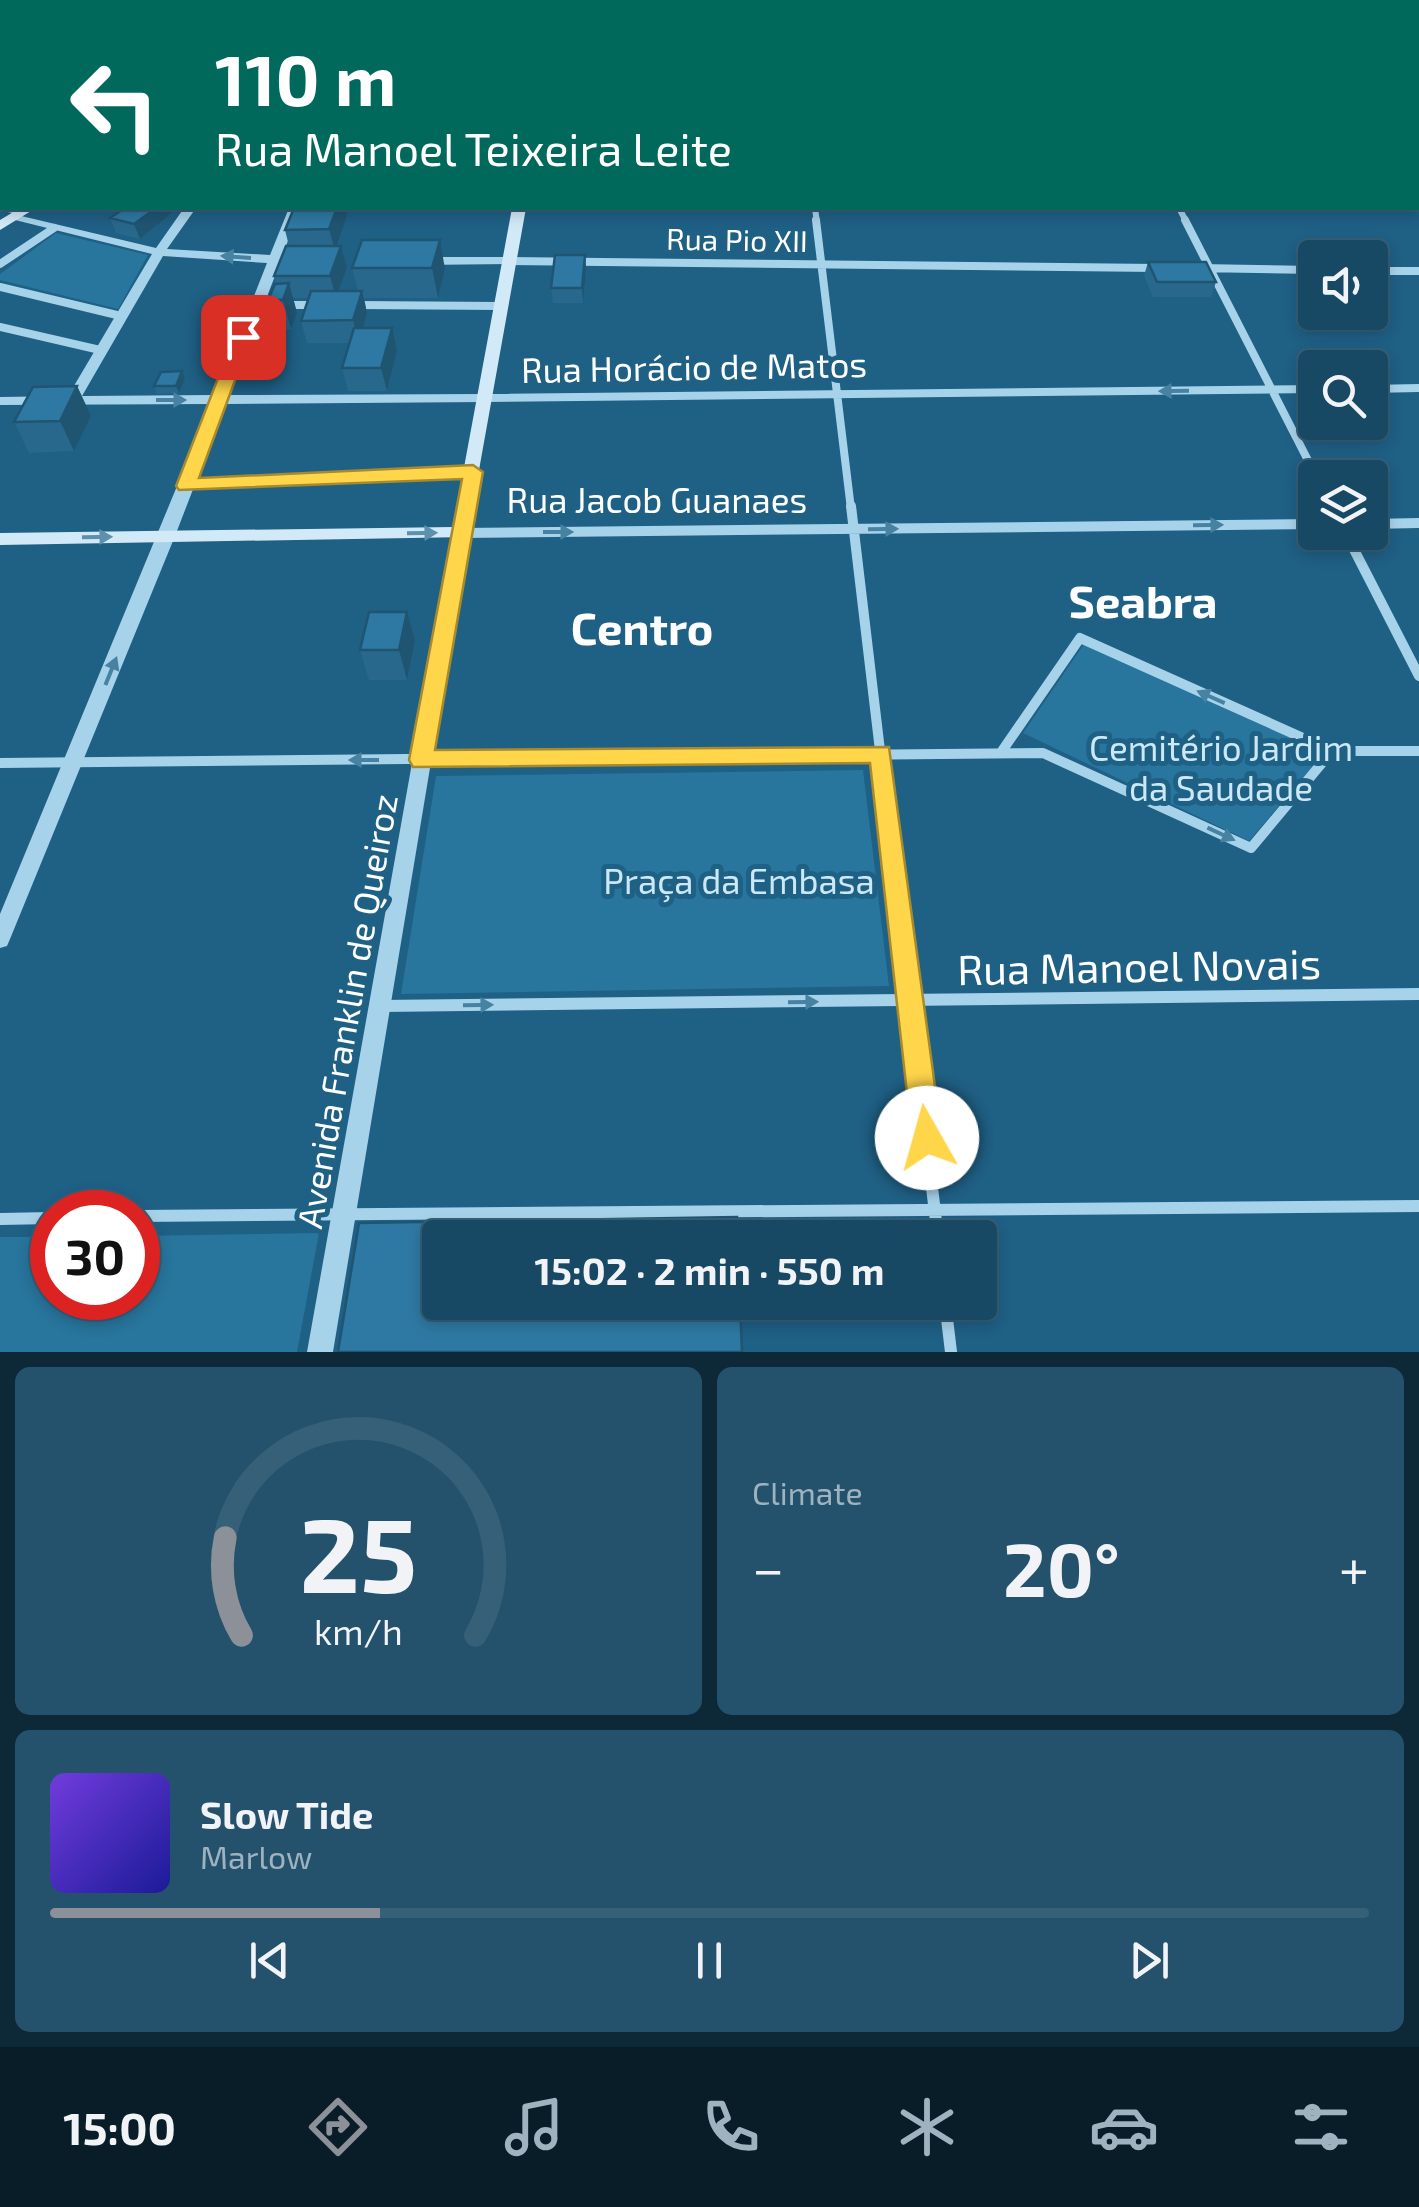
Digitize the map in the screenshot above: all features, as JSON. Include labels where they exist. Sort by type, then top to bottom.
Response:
[{"type":"main road","name":"Avenida Franklin de Queiroz","points":[[461,533],[519,210]]},
{"type":"main road","name":"Rua Jacob Guanaes","points":[[0,539],[461,533]]},
{"type":"street","points":[[73,400],[120,316],[189,210]]},
{"type":"street","points":[[0,939],[167,536],[293,210]]},
{"type":"street","points":[[815,210],[936,1220]]},
{"type":"street","points":[[1180,210],[1308,460]]},
{"type":"street","points":[[10,212],[54,228],[159,252],[307,260]]},
{"type":"street","points":[[0,264],[54,228]]},
{"type":"street","name":"Rua Pio XII","points":[[398,260],[1173,268]]},
{"type":"street","points":[[1192,268],[1298,270]]},
{"type":"street","points":[[1388,270],[1419,271]]},
{"type":"street","points":[[0,287],[120,316]]},
{"type":"street","points":[[255,305],[330,306]]},
{"type":"street","points":[[349,306],[500,306]]},
{"type":"street","points":[[0,327],[100,350]]},
{"type":"street","points":[[1388,389],[1419,388]]},
{"type":"street","name":"Rua Horácio de Matos","points":[[0,401],[1298,389]]},
{"type":"street","points":[[186,486],[473,472]]},
{"type":"street","points":[[1388,524],[1419,523]]},
{"type":"street","name":"Rua Jacob Guanaes","points":[[461,533],[1298,524]]},
{"type":"street","name":"Avenida Franklin de Queiroz","points":[[320,1352],[461,533]]},
{"type":"street","points":[[1354,550],[1419,676]]},
{"type":"street","points":[[1002,751],[1080,638],[1332,751],[1419,752]]},
{"type":"street","points":[[0,762],[1043,752],[1251,848],[1332,751]]},
{"type":"street","name":"Rua Manoel Novais","points":[[380,1006],[1419,994]]},
{"type":"street","points":[[160,1216],[1419,1206]]},
{"type":"street","points":[[0,1218],[30,1218]]},
{"type":"street","points":[[947,1320],[951,1352]]},
{"type":"green space","points":[[56,233],[148,255],[118,309],[0,280],[0,274]]},
{"type":"green space","name":"Cemitério Jardim da Saudade","points":[[1084,644],[1324,753],[1249,841],[1023,733]]},
{"type":"green space","name":"Praça da Embasa","points":[[863,770],[889,986],[401,994],[436,776]]},
{"type":"green space","points":[[319,1233],[297,1352],[0,1352],[0,1237],[30,1237],[30,1320],[160,1320],[160,1236]]},
{"type":"building","points":[[122,210],[153,210],[134,224],[110,218]]},
{"type":"building","points":[[293,210],[336,210],[329,229],[285,230]]},
{"type":"building","points":[[362,240],[440,240],[432,268],[352,268]]},
{"type":"building","points":[[286,246],[341,246],[330,276],[274,276]]},
{"type":"building","points":[[555,255],[585,255],[582,288],[551,288]]},
{"type":"building","points":[[1148,262],[1206,262],[1216,282],[1157,282]]},
{"type":"building","points":[[289,283],[283,300],[268,300],[275,284]]},
{"type":"building","points":[[311,291],[362,291],[353,320],[301,321]]},
{"type":"building","points":[[354,328],[392,328],[381,368],[342,368]]},
{"type":"building","points":[[182,371],[176,386],[154,386],[161,372]]},
{"type":"building","points":[[77,386],[60,421],[14,422],[33,387]]},
{"type":"building","points":[[369,612],[407,612],[399,650],[360,650]]},
{"type":"building","points":[[737,1217],[737,1220],[548,1220]]},
{"type":"building","points":[[422,1222],[422,1320],[741,1320],[742,1352],[338,1352],[359,1223]]},
{"type":"district","name":"Seabra","points":[[1143,600]]},
{"type":"district","name":"Centro","points":[[642,627]]},
{"type":"route","points":[[243,337],[186,486],[473,472],[421,760],[881,754],[927,1138]]}]
